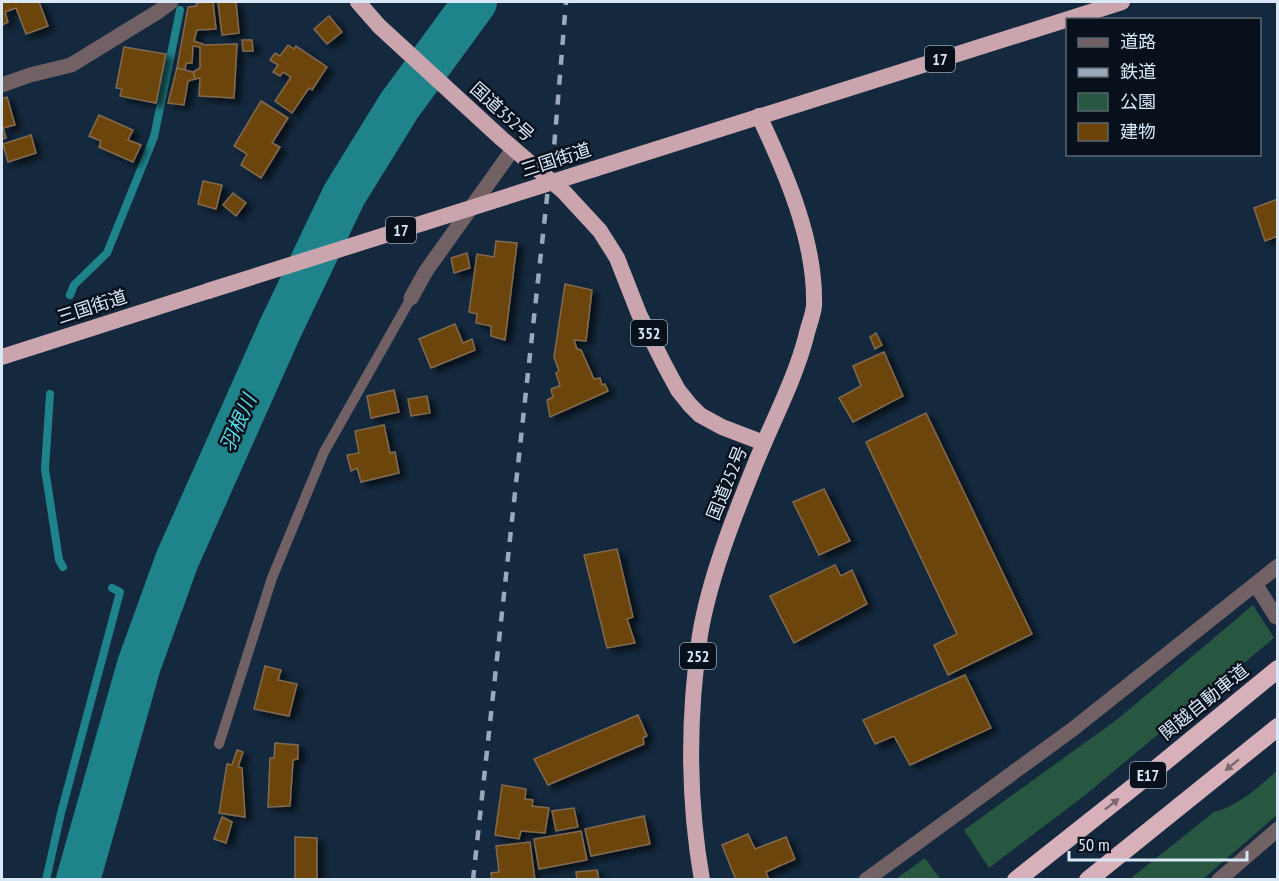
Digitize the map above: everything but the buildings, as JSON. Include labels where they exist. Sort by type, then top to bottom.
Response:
[{"type":"highway","name":"国道352号","points":[[358,2],[386,33],[507,144],[564,192],[600,231],[617,258],[639,314],[664,364],[678,390],[690,405],[700,415],[722,427],[764,443]]},
{"type":"highway","name":"三国街道","points":[[1071,18],[1122,2]]},
{"type":"highway","name":"三国街道","points":[[2,357],[1066,20]]},
{"type":"highway","name":"国道252号","points":[[702,879],[695,841],[691,780],[693,714],[700,634],[728,532],[799,362],[814,308],[812,263],[790,185],[759,116]]},
{"type":"highway","name":"関越自動車道","points":[[1016,879],[1278,669]]},
{"type":"highway","name":"E17","points":[[1088,879],[1278,728]]},
{"type":"street","points":[[2,85],[30,75],[71,65],[171,2]]},
{"type":"street","points":[[411,297],[507,144]]},
{"type":"street","points":[[866,879],[1073,729],[1278,566]]},
{"type":"street","points":[[1256,585],[1276,616]]},
{"type":"street","points":[[1219,879],[1278,829]]},
{"type":"lane","points":[[219,744],[272,578],[324,452],[411,297]]},
{"type":"green space","points":[[1253,605],[1274,638],[1084,796],[989,868],[964,830],[1119,718]]},
{"type":"green space","points":[[1277,771],[1277,815],[1203,879],[1130,879],[1214,812],[1240,800]]},
{"type":"green space","points":[[925,858],[940,879],[896,879]]},
{"type":"waterway","name":"羽根川","points":[[78,880],[139,665],[177,560],[280,329],[344,195],[399,106],[475,2]]},
{"type":"waterway","points":[[70,295],[74,285],[107,253],[154,137],[180,10]]},
{"type":"waterway","points":[[50,394],[45,469],[59,560],[63,567]]},
{"type":"waterway","points":[[46,880],[61,813],[120,592],[112,588]]},
{"type":"railway","points":[[473,880],[554,148],[566,2]]}]
